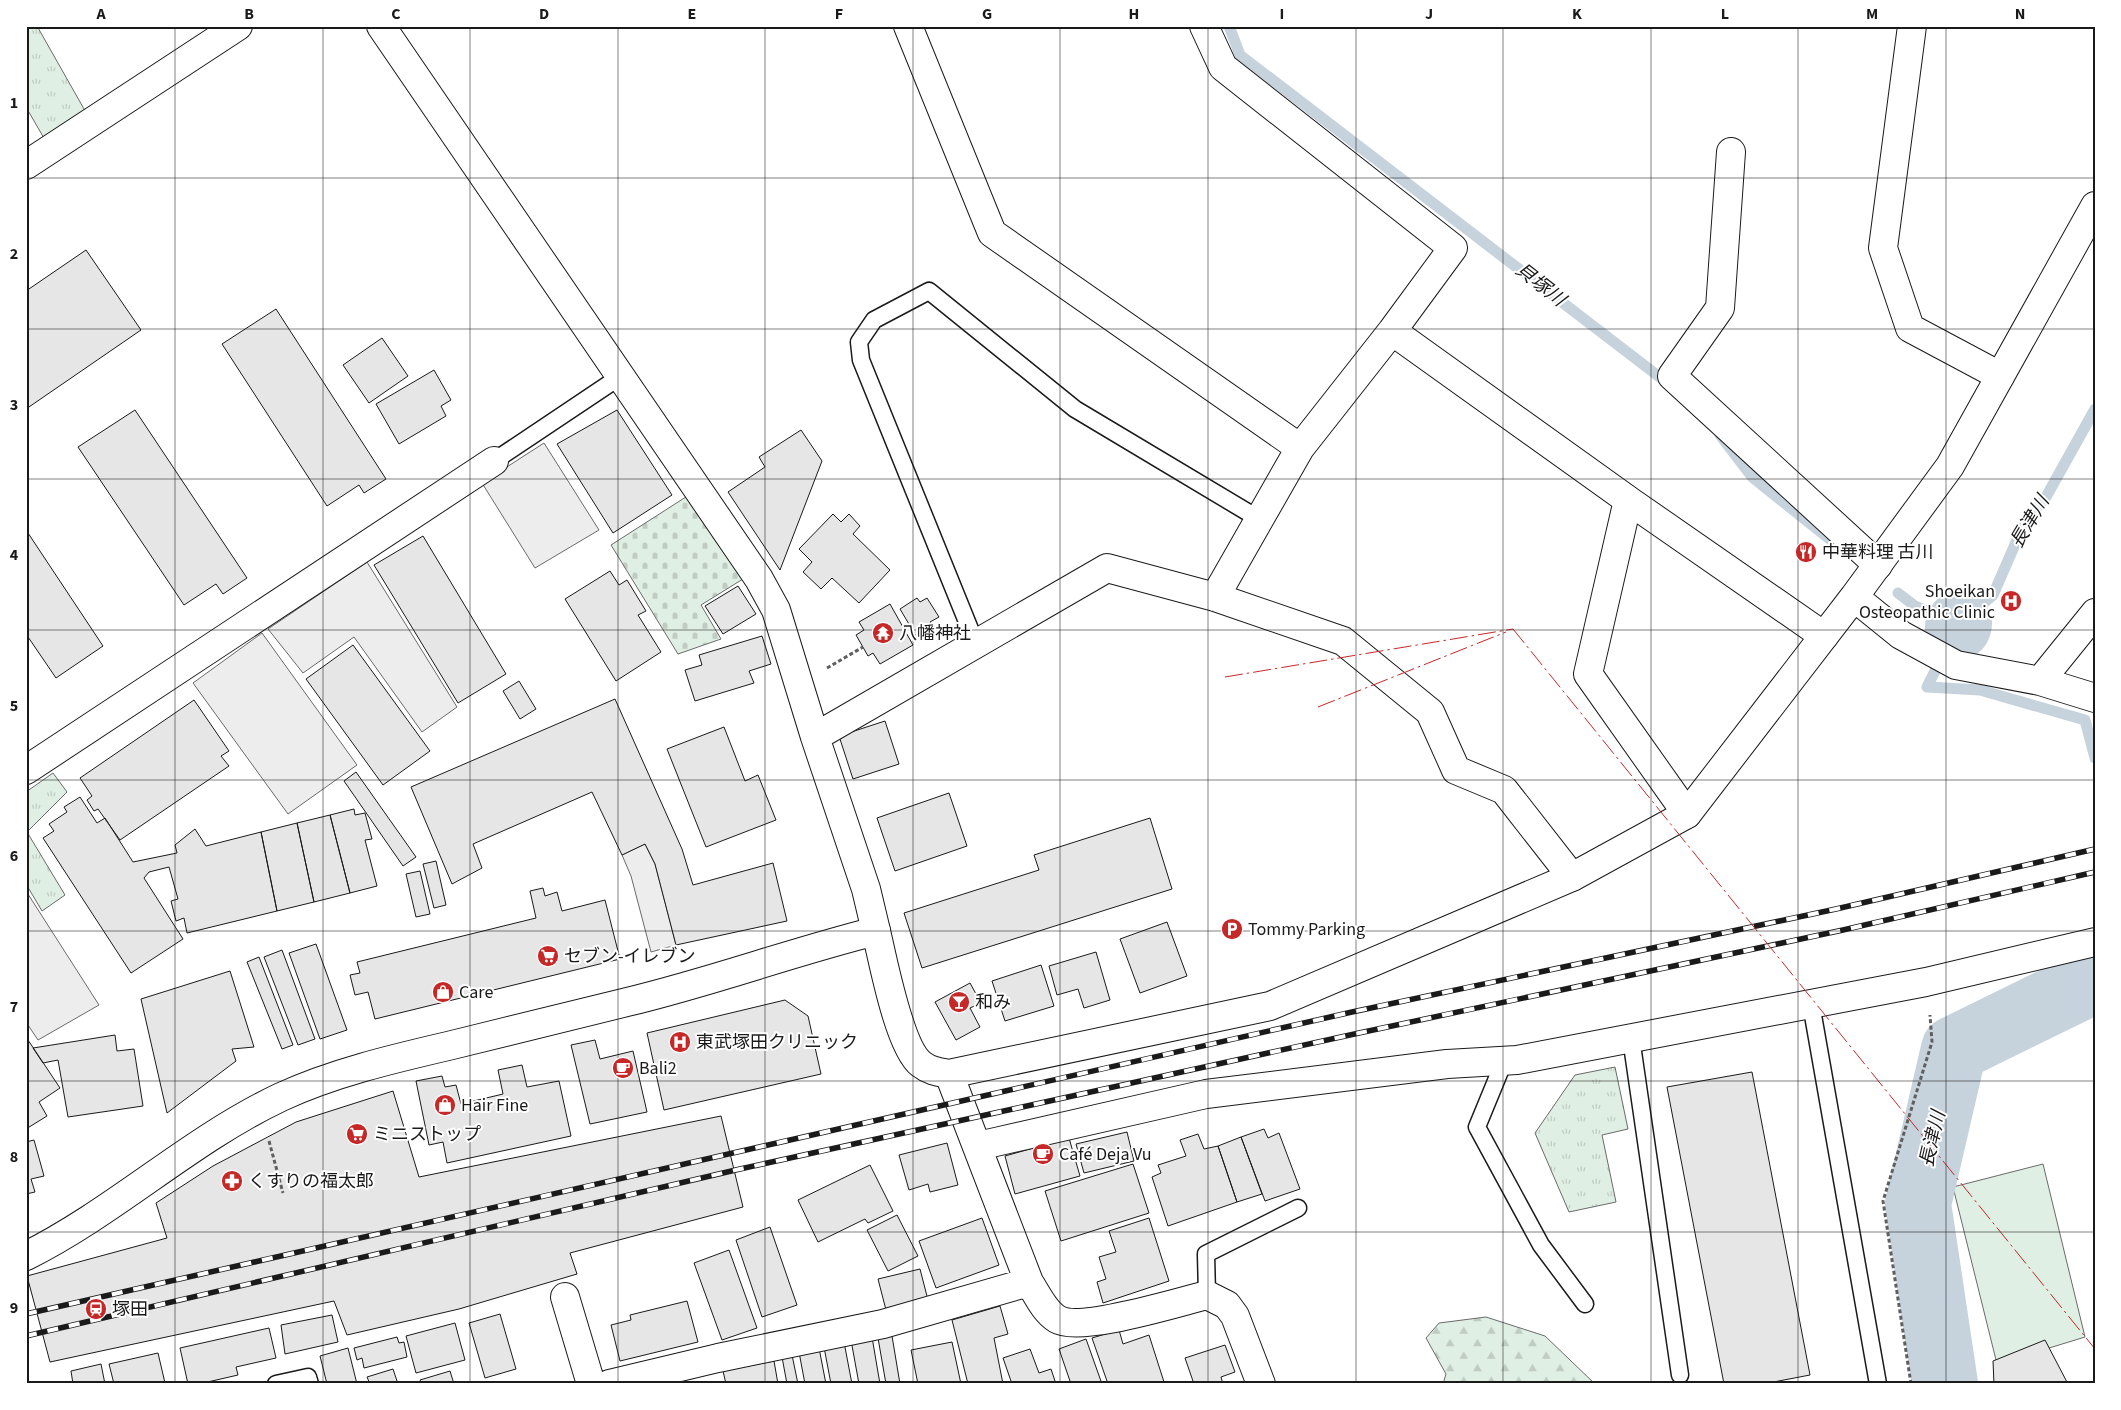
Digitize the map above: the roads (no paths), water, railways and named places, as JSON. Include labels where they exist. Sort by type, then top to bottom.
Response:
[{"type":"street","points":[[26,165],[238,26]]},
{"type":"street","points":[[381,26],[760,579],[776,610],[815,737],[866,890],[890,993],[909,1047],[919,1063],[930,1071],[949,1074],[1270,1006],[1572,877],[1688,814],[1854,597],[1950,466],[2095,206]]},
{"type":"street","points":[[908,26],[992,233],[1300,448]]},
{"type":"street","points":[[1204,26],[1223,67],[1453,248],[1392,331],[1300,448],[1215,597]]},
{"type":"street","points":[[1912,26],[1883,248],[1910,328],[2000,376]]},
{"type":"street","points":[[1731,152],[1720,308],[1672,376],[1878,565]]},
{"type":"street","points":[[1392,331],[1628,500],[1824,636]]},
{"type":"street","points":[[26,770],[494,461]]},
{"type":"street","points":[[1628,500],[1588,674],[1688,814]]},
{"type":"street","points":[[815,737],[1107,568],[1215,597],[1343,641],[1430,712],[1456,770],[1504,790],[1572,877]]},
{"type":"street","points":[[1854,597],[1901,635],[1956,665],[2040,681],[2095,698]]},
{"type":"street","points":[[2040,681],[2095,613]]},
{"type":"street","points":[[26,1256],[70,1233],[198,1145],[240,1118],[282,1096],[362,1067],[649,997],[830,942],[876,931]]},
{"type":"street","points":[[978,1146],[1206,1094],[1447,1064],[1506,1059],[1517,1060],[1926,982],[2095,942]]},
{"type":"street","points":[[949,1074],[1029,1282],[1047,1310],[1057,1320],[1070,1323],[1094,1322],[1207,1295],[1227,1305],[1236,1316],[1262,1384]]},
{"type":"street","points":[[609,1384],[718,1358],[883,1324],[1029,1282]]},
{"type":"street","points":[[565,1297],[592,1384]]},
{"type":"lane","points":[[976,644],[861,360],[859,342],[874,320],[929,291],[1075,409],[1259,519]]},
{"type":"lane","points":[[494,461],[622,376]]},
{"type":"lane","points":[[1811,1004],[1878,1384]]},
{"type":"lane","points":[[1631,1038],[1680,1375]]},
{"type":"lane","points":[[1506,1059],[1478,1127],[1541,1245],[1585,1304]]},
{"type":"lane","points":[[1207,1295],[1206,1254],[1298,1208]]},
{"type":"lane","points":[[276,1384],[308,1377],[310,1384]]},
{"type":"waterway","name":"貝塚川","points":[[1229,26],[1240,55],[1670,385]]},
{"type":"waterway","name":"長津川","points":[[1898,593],[1915,606],[1959,624],[1993,595],[2023,526],[2046,497],[2095,409]]},
{"type":"waterway","name":"貝塚川","points":[[1720,435],[1752,477],[1837,545]]},
{"type":"waterway","name":"長津川","points":[[1937,667],[1927,687],[1980,690],[2085,720],[2095,758]]},
{"type":"waterway","name":"長津川","points":[[1945,1384],[1918,1204],[1954,1049],[2095,980]]},
{"type":"railway","points":[[26,1314],[1352,1012],[1836,909],[2095,849]]},
{"type":"railway","points":[[26,1336],[740,1169],[1359,1033],[1843,930],[2095,872]]},
{"type":"place","name":"中華料理 古川","points":[[1806,552]]},
{"type":"place","name":"Shoeikan Osteopathic Clinic","points":[[2011,601]]},
{"type":"place","name":"八幡神社","points":[[883,633]]},
{"type":"place","name":"Tommy Parking","points":[[1232,929]]},
{"type":"place","name":"セブン-イレブン","points":[[548,956]]},
{"type":"place","name":"Care","points":[[443,992]]},
{"type":"place","name":"和み","points":[[959,1002]]},
{"type":"place","name":"東武塚田クリニック","points":[[680,1042]]},
{"type":"place","name":"Bali2","points":[[623,1068]]},
{"type":"place","name":"Hair Fine","points":[[445,1105]]},
{"type":"place","name":"ミニストップ","points":[[357,1134]]},
{"type":"place","name":"Café Deja Vu","points":[[1043,1154]]},
{"type":"place","name":"くすりの福太郎","points":[[232,1181]]},
{"type":"place","name":"塚田","points":[[96,1309]]}]
